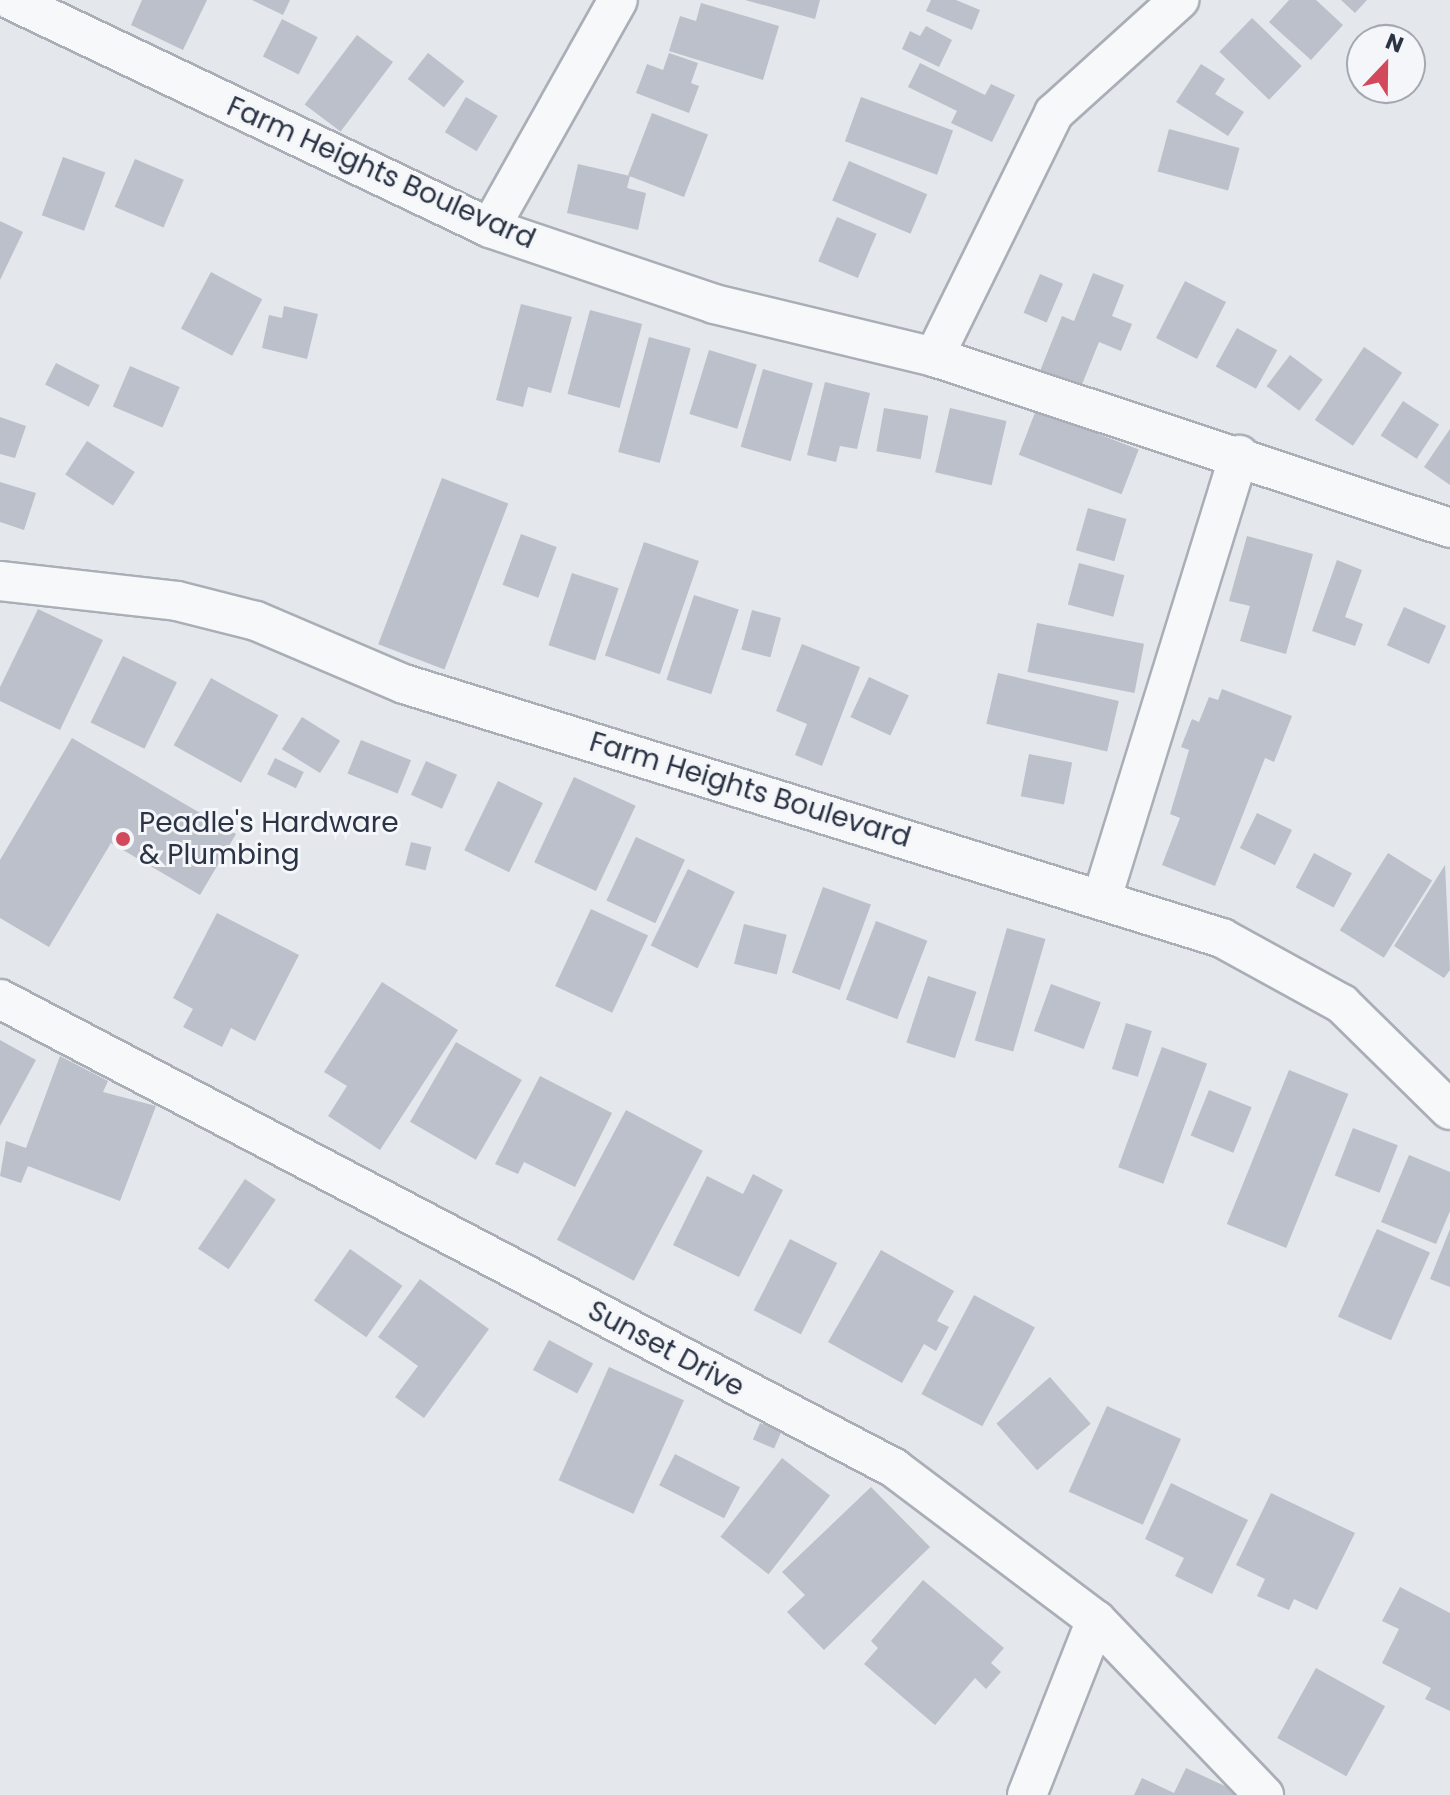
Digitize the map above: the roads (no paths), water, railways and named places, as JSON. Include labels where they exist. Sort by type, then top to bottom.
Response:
[{"type":"street","name":"Farm Heights Boulevard","points":[[11,0],[490,228],[714,304],[934,357],[1239,455],[1450,528]]},
{"type":"street","points":[[490,228],[618,0]]},
{"type":"street","points":[[934,357],[1054,113],[1179,0]]},
{"type":"street","points":[[1102,898],[1239,455]]},
{"type":"street","name":"Farm Heights Boulevard","points":[[0,581],[177,601],[256,621],[404,684],[1102,898],[1222,938],[1283,966],[1342,1004],[1450,1110]]},
{"type":"street","name":"Sunset Drive","points":[[0,999],[894,1468],[1096,1620],[1264,1795]]},
{"type":"street","points":[[1027,1795],[1096,1620]]},
{"type":"place","name":"Peadle's Hardware & Plumbing","points":[[123,839]]}]
